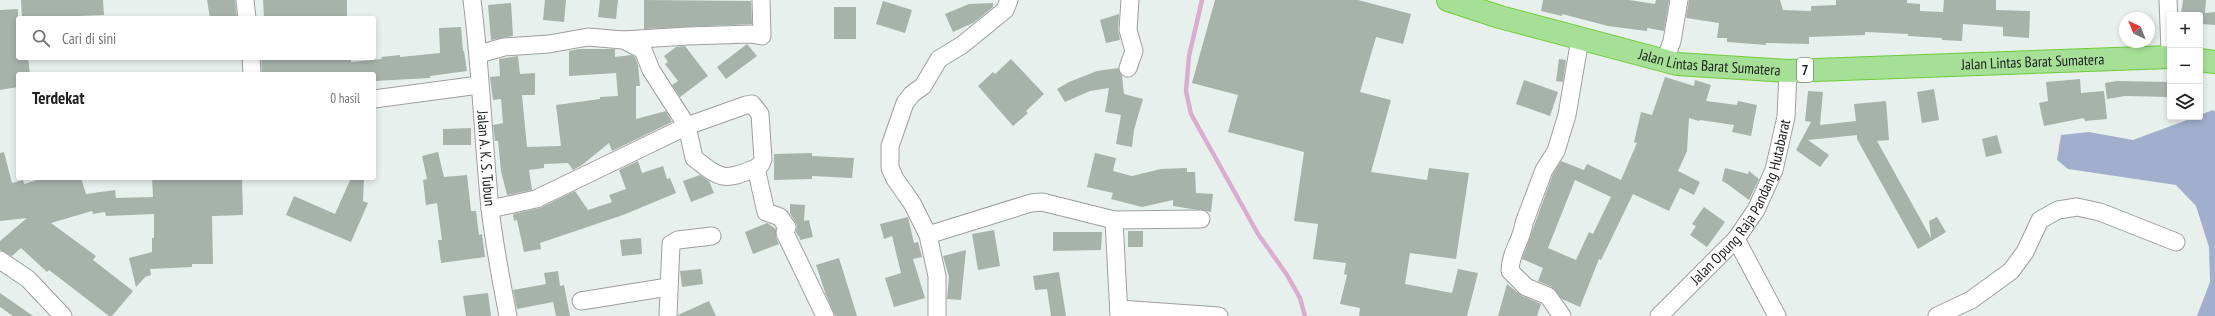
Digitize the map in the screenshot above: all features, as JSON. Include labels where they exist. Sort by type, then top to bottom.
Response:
[{"type":"highway","name":"Jalan Lintas Barat Sumatera","points":[[1448,0],[1500,17],[1677,64],[1788,71],[2167,57]]},
{"type":"highway","points":[[2203,60],[2215,62]]},
{"type":"street","points":[[245,0],[247,16]]},
{"type":"street","name":"Jalan A. K. S. Tubun","points":[[472,0],[479,54],[479,85],[490,209],[508,316]]},
{"type":"street","points":[[479,54],[504,47],[549,44],[588,37],[623,40],[751,34],[762,36],[761,0]]},
{"type":"street","points":[[937,316],[937,276],[928,235],[912,203],[895,179],[890,168],[890,146],[905,103],[912,94],[923,86],[939,59],[962,45],[1005,10],[1009,0]]},
{"type":"street","points":[[1128,68],[1134,52],[1128,30],[1130,0]]},
{"type":"street","points":[[1665,61],[1672,41],[1679,0]]},
{"type":"street","points":[[2168,0],[2170,48]]},
{"type":"street","points":[[1562,316],[1548,296],[1526,287],[1510,271],[1510,260],[1523,231],[1524,223],[1544,170],[1556,150],[1567,115],[1580,39]]},
{"type":"street","points":[[490,209],[536,199],[687,126],[752,104],[760,114],[763,159],[761,164],[756,168],[733,176],[716,175],[694,158],[687,126],[651,70],[642,50],[623,40]]},
{"type":"street","points":[[251,60],[252,72]]},
{"type":"street","name":"Jalan Opung Raja Pandang Hutabarat","points":[[1659,316],[1736,238],[1756,210],[1774,170],[1786,117],[1788,71]]},
{"type":"street","points":[[376,99],[479,85]]},
{"type":"street","points":[[756,168],[766,212],[780,217],[787,227],[785,233],[825,316]]},
{"type":"street","points":[[928,235],[1031,203],[1042,202],[1114,220],[1201,219]]},
{"type":"street","points":[[1937,316],[1971,300],[2011,271],[2025,252],[2040,220],[2058,210],[2077,206],[2100,212],[2176,242]]},
{"type":"street","points":[[1114,220],[1119,312],[1219,316]]},
{"type":"street","points":[[668,316],[671,244],[678,240],[712,236]]},
{"type":"street","points":[[1736,238],[1777,316]]},
{"type":"street","points":[[0,260],[28,279],[63,316]]},
{"type":"street","points":[[581,301],[668,288]]},
{"type":"shaded area","points":[[2213,110],[2215,112],[2215,316],[2197,316],[2210,282],[2209,247],[2196,206],[2176,185],[2068,169],[2057,160],[2061,135],[2089,132],[2133,140],[2187,120],[2203,120],[2203,114]]},
{"type":"building","points":[[21,0],[103,0],[104,15],[22,16]]},
{"type":"building","points":[[207,0],[235,0],[237,16],[210,16]]},
{"type":"building","points":[[263,0],[347,0],[347,16],[264,16]]},
{"type":"building","points":[[545,0],[566,0],[564,22],[543,20]]},
{"type":"building","points":[[600,0],[618,0],[616,19],[598,17]]},
{"type":"building","points":[[644,0],[751,1],[752,24],[644,29]]},
{"type":"building","points":[[1215,0],[1358,0],[1411,14],[1403,44],[1376,37],[1360,92],[1391,100],[1371,172],[1427,180],[1429,168],[1469,173],[1456,259],[1410,253],[1405,284],[1452,293],[1458,269],[1478,273],[1467,316],[1359,316],[1360,308],[1340,304],[1347,275],[1344,274],[1346,263],[1313,259],[1318,224],[1294,221],[1304,152],[1228,132],[1238,95],[1192,83]]},
{"type":"building","points":[[1543,0],[1629,0],[1655,4],[1656,0],[1669,0],[1664,31],[1647,28],[1647,31],[1608,26],[1562,14],[1562,16],[1541,11]]},
{"type":"building","points":[[1689,0],[1780,0],[1783,10],[1811,11],[1811,6],[1836,5],[1836,0],[1907,0],[1907,3],[1920,4],[1920,11],[1943,12],[1944,0],[1996,0],[1996,10],[2030,11],[2029,38],[2003,36],[2003,27],[1963,24],[1962,41],[1908,36],[1908,34],[1865,32],[1865,35],[1809,37],[1809,44],[1766,43],[1766,45],[1727,42],[1727,38],[1717,38],[1719,23],[1686,18]]},
{"type":"building","points":[[2183,0],[2206,0],[2205,13],[2215,12],[2215,25],[2203,24],[2203,12],[2181,12]]},
{"type":"building","points":[[883,1],[912,10],[905,33],[876,24]]},
{"type":"building","points":[[511,3],[513,36],[491,40],[488,5]]},
{"type":"building","points":[[993,3],[993,7],[973,23],[953,32],[945,14],[969,4]]},
{"type":"building","points":[[834,7],[856,7],[856,39],[834,39]]},
{"type":"building","points":[[18,9],[18,16],[16,16],[16,60],[28,60],[30,72],[16,72],[16,87],[0,90],[0,10]]},
{"type":"building","points":[[1119,14],[1118,30],[1120,40],[1106,43],[1100,20]]},
{"type":"building","points":[[461,27],[463,51],[467,71],[430,76],[430,78],[376,81],[376,72],[262,72],[261,60],[351,60],[351,62],[376,60],[382,59],[381,57],[400,55],[400,57],[440,53],[439,28]]},
{"type":"building","points":[[747,44],[757,56],[726,79],[717,67]]},
{"type":"building","points":[[685,46],[708,76],[680,97],[672,85],[678,81],[665,64],[668,62],[664,56],[676,47]]},
{"type":"building","points":[[579,49],[615,49],[615,57],[631,55],[635,57],[638,65],[640,86],[636,86],[636,119],[666,111],[672,122],[612,151],[609,143],[582,165],[573,170],[568,163],[544,164],[544,168],[529,170],[532,190],[507,195],[501,171],[498,141],[495,141],[493,125],[503,123],[501,99],[493,100],[490,77],[500,76],[499,59],[518,56],[520,74],[535,73],[535,95],[522,95],[527,147],[561,146],[556,105],[600,99],[600,97],[618,96],[616,73],[569,76],[569,51]]},
{"type":"building","points":[[1011,59],[1044,94],[1026,111],[1028,113],[1013,126],[978,86],[993,72],[995,74]]},
{"type":"building","points":[[1559,59],[1566,60],[1563,82],[1556,81]]},
{"type":"building","points":[[1118,68],[1122,76],[1124,94],[1143,99],[1134,130],[1132,147],[1116,144],[1121,115],[1105,112],[1109,88],[1090,91],[1065,102],[1057,89],[1069,82],[1097,71]]},
{"type":"building","points":[[1665,77],[1694,86],[1695,80],[1711,85],[1706,101],[1737,105],[1738,101],[1757,105],[1751,136],[1732,132],[1734,125],[1699,121],[1689,118],[1687,151],[1678,171],[1700,182],[1694,195],[1680,188],[1669,211],[1633,194],[1601,260],[1599,259],[1580,307],[1562,299],[1552,287],[1538,281],[1543,268],[1522,259],[1553,174],[1561,161],[1584,170],[1587,164],[1621,180],[1637,143],[1634,142],[1641,112],[1652,115]],"holes":[[[1575,180],[1611,197],[1593,234],[1589,232],[1576,260],[1548,248]]]},
{"type":"building","points":[[2080,79],[2081,93],[2104,91],[2107,119],[2085,121],[2084,118],[2044,126],[2039,103],[2048,101],[2046,82]]},
{"type":"building","points":[[1524,80],[1558,92],[1550,116],[1516,104]]},
{"type":"building","points":[[2117,81],[2167,82],[2167,97],[2125,96],[2107,99],[2105,83]]},
{"type":"building","points":[[1934,89],[1939,120],[1922,123],[1917,92]]},
{"type":"building","points":[[1808,91],[1823,92],[1820,125],[1856,121],[1854,104],[1886,101],[1889,140],[1877,141],[1931,238],[1929,221],[1937,217],[1946,232],[1918,249],[1857,139],[1857,135],[1808,140],[1829,155],[1820,167],[1796,150],[1811,122],[1805,121]]},
{"type":"building","points":[[471,128],[471,145],[443,145],[443,129]]},
{"type":"building","points":[[1997,135],[2002,153],[1986,157],[1982,139]]},
{"type":"building","points":[[4,152],[12,183],[23,180],[24,184],[37,180],[82,180],[86,194],[115,190],[116,198],[153,197],[152,180],[242,180],[243,215],[212,216],[213,264],[192,264],[192,267],[150,269],[151,275],[145,277],[136,287],[129,258],[152,252],[152,238],[154,238],[154,214],[106,216],[105,212],[93,214],[92,211],[51,223],[96,256],[93,260],[133,291],[112,316],[109,316],[49,270],[47,272],[21,248],[12,256],[0,250],[0,241],[27,218],[0,221],[0,153]]},
{"type":"building","points":[[438,152],[444,177],[467,175],[471,211],[476,211],[479,235],[482,234],[485,257],[441,263],[438,240],[442,240],[437,203],[426,205],[423,180],[427,179],[422,156]]},
{"type":"building","points":[[812,153],[812,156],[854,158],[852,178],[812,176],[812,179],[774,180],[774,154]]},
{"type":"building","points":[[1095,153],[1116,158],[1113,171],[1132,176],[1161,169],[1187,168],[1187,172],[1195,172],[1196,193],[1213,194],[1211,212],[1173,206],[1173,200],[1142,207],[1111,199],[1113,193],[1087,187]]},
{"type":"building","points":[[638,161],[642,173],[663,166],[667,179],[670,178],[676,193],[623,215],[540,243],[541,249],[524,252],[517,220],[514,221],[513,214],[540,208],[575,191],[588,210],[612,202],[609,195],[626,189],[619,170]]},
{"type":"building","points":[[1725,168],[1748,174],[1749,171],[1759,179],[1749,200],[1722,181]]},
{"type":"building","points":[[700,175],[709,181],[714,193],[691,202],[683,181]]},
{"type":"building","points":[[350,180],[364,180],[363,201],[368,203],[351,242],[286,215],[294,196],[335,214]]},
{"type":"building","points":[[790,204],[805,205],[804,221],[809,220],[813,237],[800,240],[796,232],[797,225],[790,213]]},
{"type":"building","points":[[1704,207],[1725,222],[1707,247],[1690,235],[1696,226],[1692,224]]},
{"type":"building","points":[[908,217],[914,243],[918,242],[922,257],[913,259],[925,298],[894,307],[885,278],[901,273],[892,236],[884,239],[880,224]]},
{"type":"building","points":[[767,223],[776,229],[776,237],[779,244],[753,254],[745,232]]},
{"type":"building","points":[[994,230],[1000,266],[978,270],[972,234]]},
{"type":"building","points":[[1128,231],[1143,231],[1143,247],[1128,247]]},
{"type":"building","points":[[1053,232],[1102,232],[1101,250],[1053,251]]},
{"type":"building","points":[[641,238],[642,254],[622,256],[620,240]]},
{"type":"building","points":[[966,250],[961,300],[947,299],[949,277],[943,256]]},
{"type":"building","points":[[839,258],[857,316],[835,316],[816,265]]},
{"type":"building","points":[[701,269],[703,284],[682,287],[680,271]]},
{"type":"building","points":[[558,271],[560,286],[564,285],[570,316],[556,316],[553,302],[517,309],[513,290],[546,284],[544,273]]},
{"type":"building","points":[[1059,272],[1066,316],[1051,316],[1047,289],[1035,290],[1033,276]]},
{"type":"building","points":[[1507,284],[1522,296],[1541,304],[1537,316],[1498,316]]},
{"type":"building","points":[[0,293],[33,316],[13,316],[0,307]]},
{"type":"building","points":[[488,293],[491,316],[466,316],[463,296]]},
{"type":"building","points":[[709,301],[716,316],[678,316],[678,315]]},
{"type":"waterway","points":[[1202,0],[1189,56],[1186,91],[1191,114],[1258,234],[1287,275],[1300,298],[1305,316]]}]
